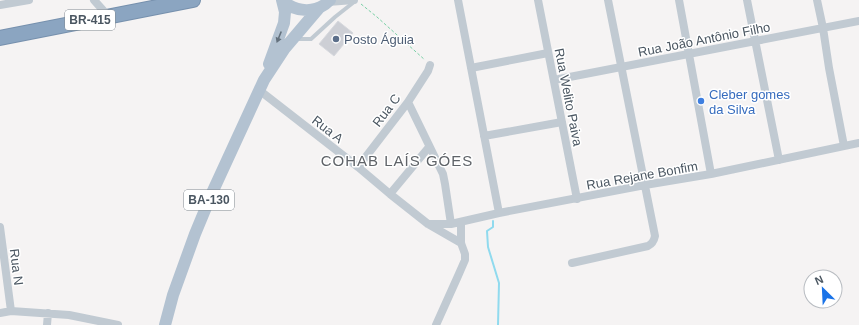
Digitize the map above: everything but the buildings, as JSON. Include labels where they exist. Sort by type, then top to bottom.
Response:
[{"type":"highway","points":[[187,1],[199,0]]},
{"type":"highway","name":"BR-415","points":[[0,38],[109,17],[142,5],[187,1]]},
{"type":"main road","points":[[282,0],[291,6],[302,10],[313,10],[326,3]]},
{"type":"main road","points":[[261,85],[284,23],[285,12],[282,0]]},
{"type":"main road","name":"BA-130","points":[[166,325],[173,295],[195,234],[212,192],[261,85],[288,44],[326,3]]},
{"type":"street","points":[[3,3],[29,0]]},
{"type":"street","points":[[94,0],[109,17]]},
{"type":"street","points":[[326,3],[355,0]]},
{"type":"street","points":[[458,0],[499,213]]},
{"type":"street","name":"Rua Welito Paiva","points":[[538,0],[577,199]]},
{"type":"street","points":[[572,262],[648,246],[653,242],[655,236],[608,0]]},
{"type":"street","points":[[679,0],[711,174]]},
{"type":"street","points":[[747,0],[779,160]]},
{"type":"street","points":[[817,0],[824,28],[829,68],[844,146]]},
{"type":"street","name":"Rua João Antônio Filho","points":[[554,80],[859,21]]},
{"type":"street","points":[[471,68],[548,53]]},
{"type":"street","name":"Rua C","points":[[358,167],[408,102],[428,71],[430,65]]},
{"type":"street","name":"Rua A","points":[[261,85],[390,194],[428,224],[461,242]]},
{"type":"street","points":[[408,102],[443,174],[446,184],[451,224]]},
{"type":"street","points":[[484,136],[562,122]]},
{"type":"street","name":"Rua Rejane Bonfim","points":[[428,224],[451,224],[499,213],[711,174],[859,143]]},
{"type":"street","points":[[390,194],[429,147]]},
{"type":"street","points":[[436,325],[465,260],[461,242],[461,222]]},
{"type":"street","name":"Rua N","points":[[0,227],[11,311]]},
{"type":"street","points":[[0,312],[11,311],[48,313],[80,317],[118,325]]},
{"type":"street","points":[[47,325],[48,313]]},
{"type":"lane","points":[[288,44],[311,39],[355,0]]},
{"type":"path","points":[[361,4],[430,65]]},
{"type":"waterway","points":[[493,221],[493,227],[487,231],[488,247],[499,283],[498,325]]},
{"type":"place","name":"Posto Águia","points":[[336,39]]},
{"type":"place","name":"Cleber gomes da Silva","points":[[701,101]]},
{"type":"district","name":"COHAB LAÍS GÓES","points":[[397,161]]}]
